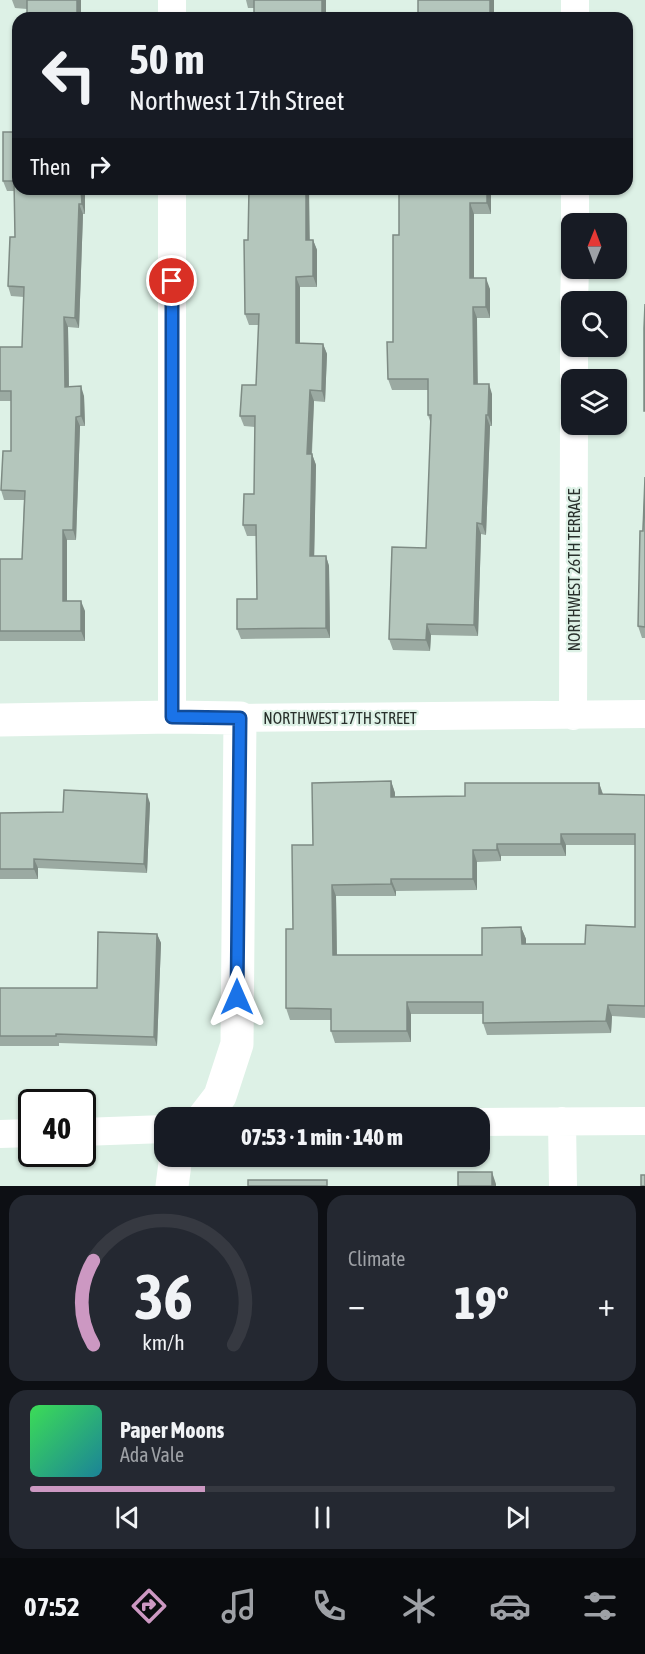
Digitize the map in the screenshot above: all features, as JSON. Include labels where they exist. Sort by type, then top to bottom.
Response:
[{"type":"street","points":[[172,195],[172,717]]},
{"type":"street","points":[[575,195],[575,213]]},
{"type":"street","name":"NORTHWEST 26TH TERRACE","points":[[573,716],[574,435]]},
{"type":"street","name":"NORTHWEST 17TH STREET","points":[[0,720],[645,714]]},
{"type":"street","points":[[216,1107],[237,1044],[240,718]]},
{"type":"street","points":[[562,1121],[563,1186]]},
{"type":"street","points":[[490,1122],[645,1121]]},
{"type":"street","points":[[96,1131],[154,1129]]},
{"type":"street","points":[[0,1134],[18,1133]]},
{"type":"street","points":[[172,1186],[175,1167]]},
{"type":"building","points":[[27,0],[77,0],[77,12],[27,12]]},
{"type":"building","points":[[254,0],[322,0],[322,12],[254,12]]},
{"type":"building","points":[[418,0],[490,0],[490,12],[418,12]]},
{"type":"building","points":[[3,132],[12,132],[12,181],[3,181]]},
{"type":"building","points":[[14,195],[81,195],[82,204],[79,204],[75,318],[64,317],[65,387],[81,386],[81,416],[76,417],[73,530],[63,530],[63,601],[81,601],[81,631],[0,631],[0,559],[22,559],[25,491],[1,490],[3,451],[11,451],[11,391],[0,391],[0,347],[22,347],[24,287],[8,286],[10,237],[15,237]]},
{"type":"building","points":[[249,195],[306,195],[306,240],[313,240],[313,276],[296,277],[296,343],[323,344],[322,391],[310,390],[307,454],[312,454],[310,556],[326,556],[326,628],[237,629],[237,599],[257,599],[256,525],[243,525],[244,494],[254,494],[255,416],[240,416],[242,385],[256,385],[259,314],[245,314],[244,240],[248,240]]},
{"type":"building","points":[[399,195],[487,195],[487,203],[470,203],[470,278],[486,278],[486,307],[473,307],[474,384],[489,384],[482,524],[477,523],[474,625],[427,624],[426,640],[389,639],[392,547],[426,548],[431,415],[428,415],[428,379],[388,379],[387,342],[393,342],[393,235],[399,235]]},
{"type":"building","points":[[645,304],[645,411],[644,411],[644,328]]},
{"type":"building","points":[[645,477],[645,627],[638,626],[640,531],[643,531]]},
{"type":"building","points":[[391,781],[391,797],[465,796],[465,783],[599,783],[599,794],[645,795],[645,1006],[608,1005],[606,1021],[483,1023],[483,1002],[407,1002],[407,1031],[331,1031],[331,1009],[286,1008],[286,929],[293,929],[292,845],[313,845],[312,783]],"holes":[[[561,834],[635,834],[635,927],[586,925],[585,944],[522,944],[521,927],[482,928],[482,955],[333,955],[332,885],[391,884],[391,879],[473,879],[473,850],[497,850],[497,844],[561,844]]]},
{"type":"building","points":[[64,790],[147,794],[144,864],[34,859],[34,869],[0,869],[0,813],[63,812]]},
{"type":"building","points":[[98,932],[157,934],[154,1037],[56,1034],[56,1036],[0,1036],[0,988],[97,988]]},
{"type":"building","points":[[458,1172],[492,1172],[492,1186],[458,1186]]},
{"type":"building","points":[[641,1175],[645,1175],[645,1186],[641,1186]]},
{"type":"building","points":[[248,1180],[327,1180],[327,1186],[248,1186]]},
{"type":"route","points":[[172,281],[172,717],[240,718],[237,997]]}]
